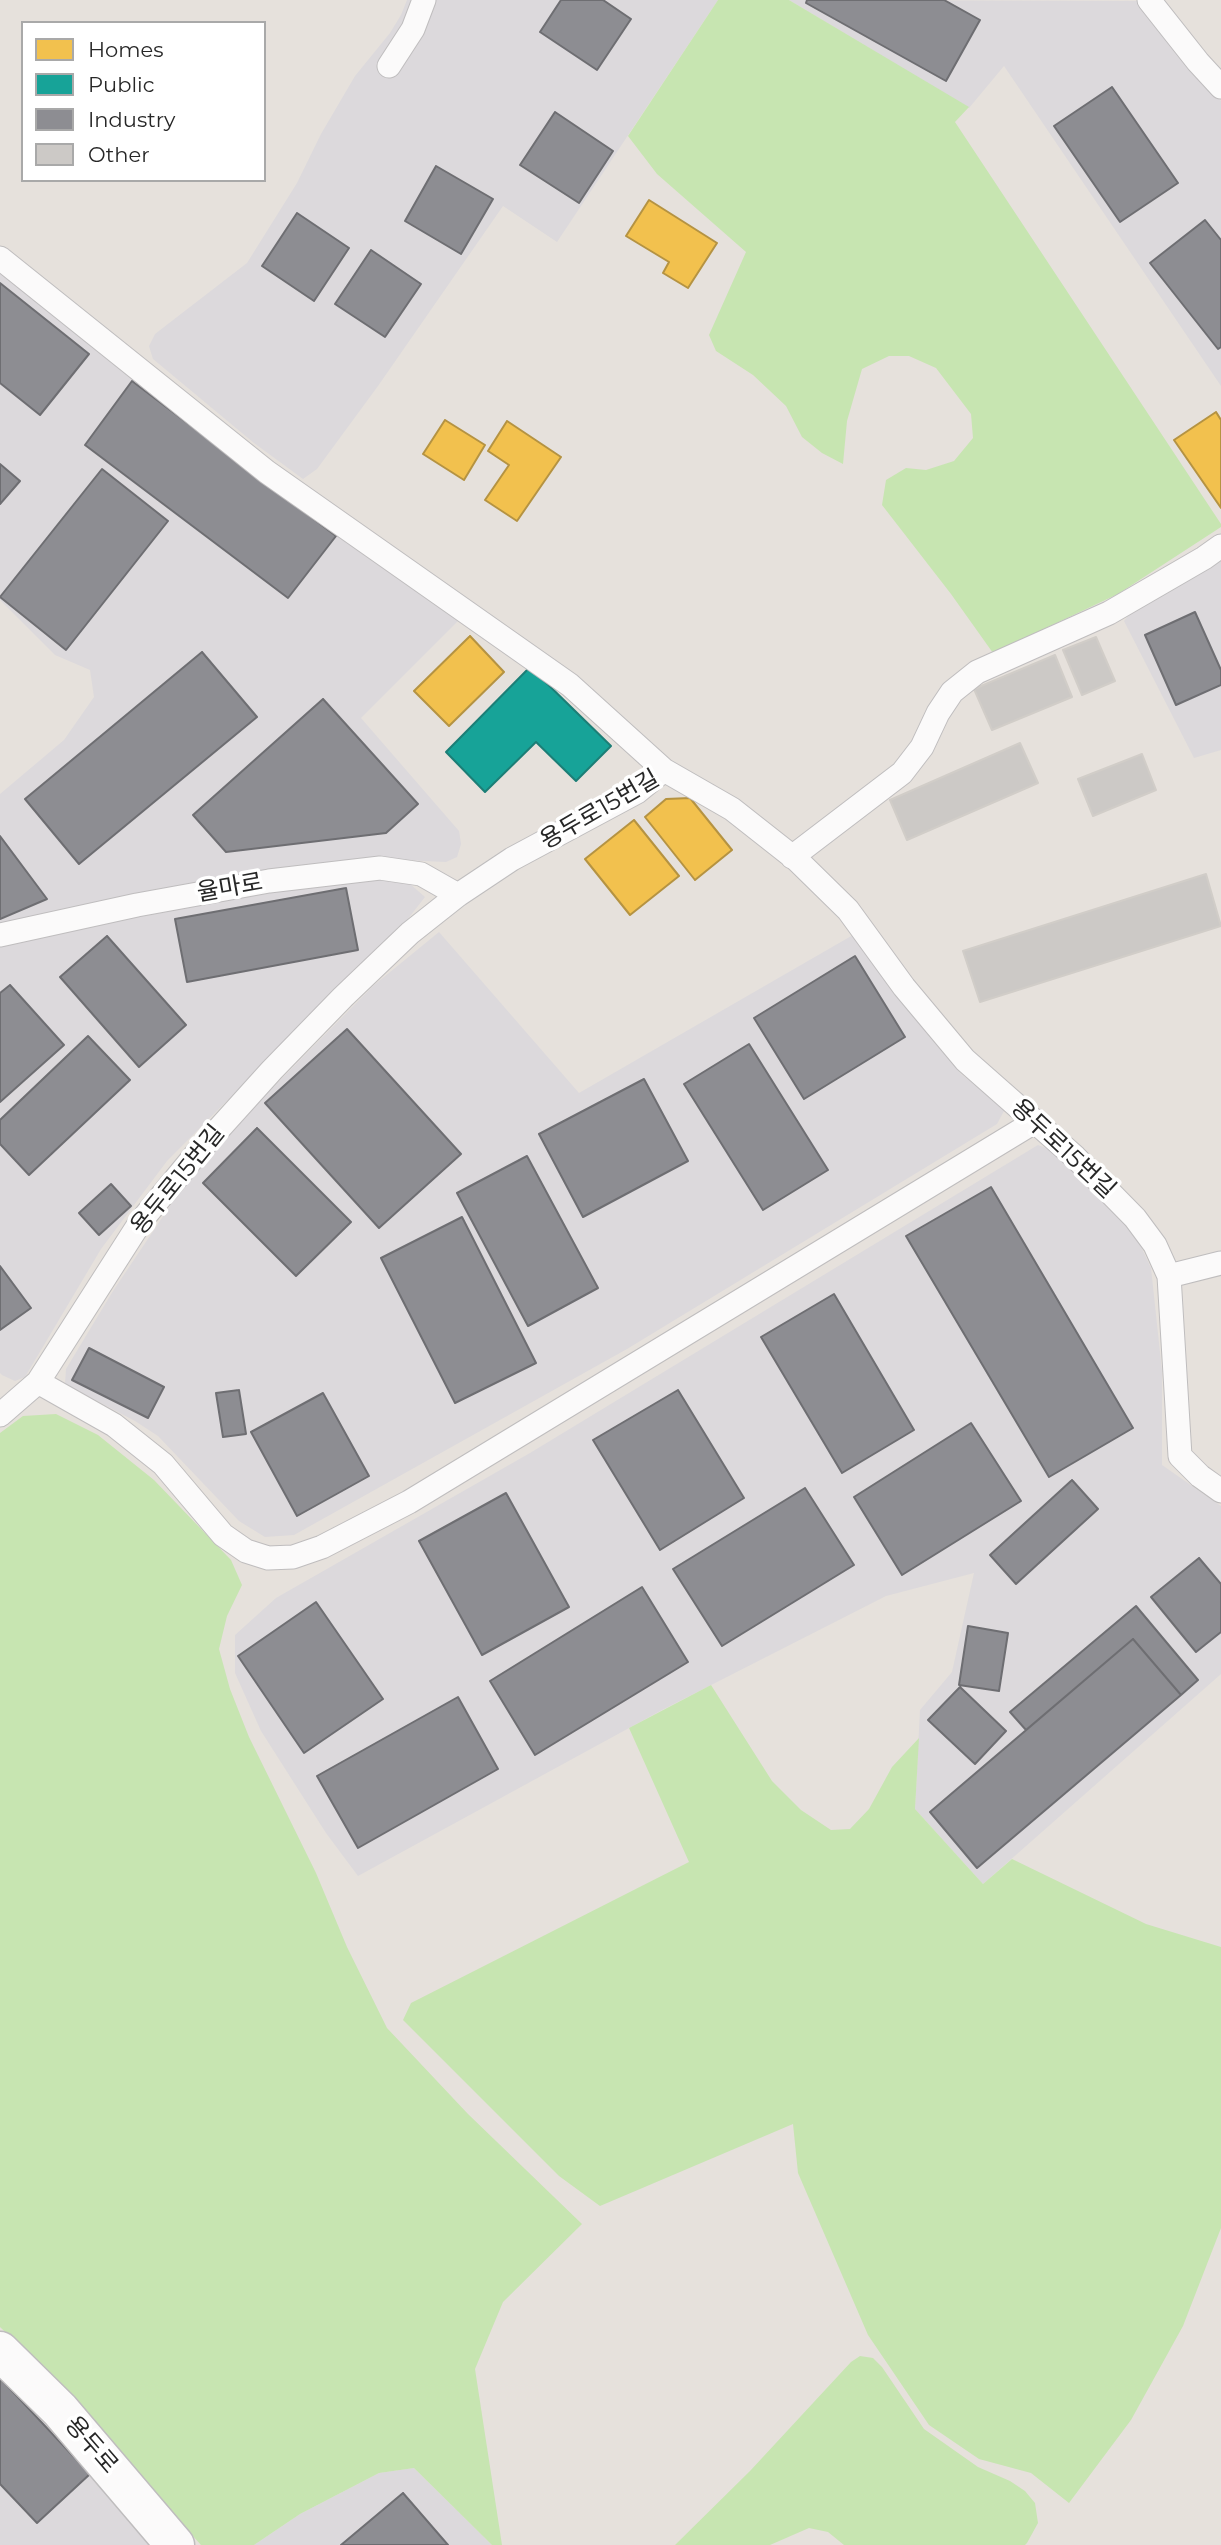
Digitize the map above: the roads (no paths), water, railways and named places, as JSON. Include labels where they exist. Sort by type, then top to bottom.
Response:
[{"type":"street","name":"용두로","points":[[0,2351],[60,2410],[175,2545]]},
{"type":"lane","points":[[390,66],[413,29],[424,0]]},
{"type":"lane","points":[[1149,0],[1221,87]]},
{"type":"lane","points":[[0,258],[267,471],[570,685],[664,770]]},
{"type":"lane","points":[[792,857],[902,774],[922,747],[938,713],[952,692],[977,672],[1109,613],[1204,558],[1221,545]]},
{"type":"lane","name":"용두로15번길","points":[[0,1415],[38,1381],[141,1220],[272,1070],[343,997],[410,933],[458,895],[512,859],[637,792],[664,770],[732,809],[792,857],[848,910],[904,987],[965,1059],[1075,1157],[1135,1218],[1155,1245],[1169,1276],[1180,1455],[1200,1476],[1221,1491]]},
{"type":"lane","name":"율마로","points":[[0,935],[137,905],[270,881],[380,868],[421,874],[458,895]]},
{"type":"lane","points":[[38,1381],[114,1424],[163,1464],[223,1535],[234,1543],[246,1551],[268,1558],[293,1556],[322,1547],[410,1502],[1035,1121]]},
{"type":"lane","points":[[1169,1276],[1221,1263]]}]
